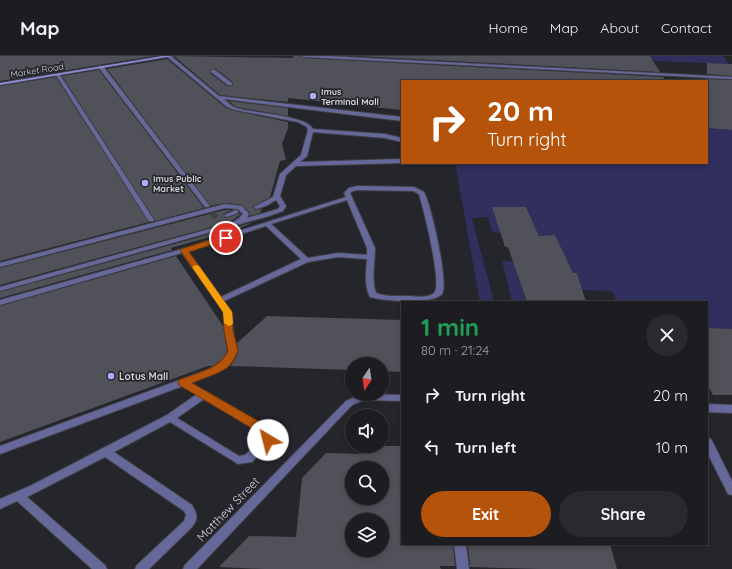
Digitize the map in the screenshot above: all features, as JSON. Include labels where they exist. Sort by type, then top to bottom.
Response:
[{"type":"street","points":[[170,56],[217,96],[236,109],[305,123],[310,126],[311,130],[304,156],[296,164],[288,168],[283,174],[280,192],[277,197],[257,207]]},
{"type":"street","name":"Market Road","points":[[0,84],[170,56]]},
{"type":"street","points":[[303,56],[732,78]]},
{"type":"street","points":[[101,68],[207,206]]},
{"type":"street","points":[[213,71],[230,84]]},
{"type":"street","points":[[58,75],[151,220]]},
{"type":"street","points":[[217,96],[401,119]]},
{"type":"street","points":[[311,130],[385,136],[401,140]]},
{"type":"street","points":[[296,164],[401,161]]},
{"type":"street","points":[[354,188],[414,189],[422,193],[433,234],[441,291],[434,297],[428,298],[384,298],[374,295],[371,289],[372,257],[368,240],[346,193],[354,188]]},
{"type":"street","points":[[0,289],[267,215],[281,210],[283,206],[277,197]]},
{"type":"street","points":[[0,303],[268,225],[348,198]]},
{"type":"street","points":[[0,266],[225,206],[240,207],[246,214],[244,218],[233,224]]},
{"type":"street","points":[[226,215],[236,212]]},
{"type":"street","points":[[268,225],[306,260]]},
{"type":"street","points":[[0,450],[215,370],[224,365],[230,359],[233,351],[229,331],[228,312],[184,250]]},
{"type":"street","points":[[219,300],[306,260],[338,255],[372,257]]},
{"type":"street","points":[[170,418],[238,460],[248,459],[268,440],[268,432],[183,382]]},
{"type":"street","points":[[0,504],[106,452],[170,418],[204,394]]},
{"type":"street","name":"Matthew Street","points":[[189,569],[349,403],[355,399],[363,397],[401,398]]},
{"type":"street","points":[[708,408],[732,409]]},
{"type":"street","points":[[708,444],[732,491]]},
{"type":"street","points":[[106,452],[188,508],[192,515],[188,524],[141,569]]},
{"type":"street","points":[[19,496],[101,569]]},
{"type":"street","points":[[460,545],[463,569]]},
{"type":"shaded area","points":[[650,56],[723,56],[729,64],[653,61]]},
{"type":"shaded area","points":[[708,128],[732,130],[732,329],[708,328],[708,301],[617,301],[612,291],[582,290],[577,273],[529,271],[523,291],[526,301],[512,301],[502,261],[567,263],[555,235],[539,236],[526,207],[493,207],[501,233],[492,232],[488,217],[472,218],[494,301],[480,301],[455,164],[708,164]]},
{"type":"building","points":[[0,56],[154,56],[0,81]]},
{"type":"building","name":"Imus Terminal Mall","points":[[174,56],[293,58],[293,56],[300,56],[303,58],[663,77],[665,80],[401,80],[401,110],[288,98],[288,102],[220,95]],"holes":[[[210,69],[216,69],[233,82],[233,86],[227,86],[210,73]]]},
{"type":"building","points":[[356,56],[650,56],[660,72]]},
{"type":"building","points":[[167,59],[226,108],[288,122],[288,128],[282,144],[286,160],[280,161],[270,197],[253,207],[256,210],[262,209],[260,213],[250,216],[250,213],[242,205],[225,203],[210,206],[107,69]]},
{"type":"building","points":[[707,63],[732,64],[732,76],[707,74]]},
{"type":"building","points":[[99,70],[204,208],[155,221],[62,76]]},
{"type":"building","points":[[56,77],[149,222],[0,261],[0,86]]},
{"type":"building","points":[[707,80],[732,80],[732,130],[708,128]]},
{"type":"building","points":[[229,101],[288,108],[288,116],[236,107]]},
{"type":"building","points":[[492,207],[526,207],[539,236],[555,235],[573,273],[577,273],[586,301],[527,301],[508,247],[505,247]]},
{"type":"building","points":[[225,210],[232,210],[223,214],[226,218],[240,213],[241,214],[230,222],[0,285],[0,268]]},
{"type":"building","points":[[254,222],[238,229],[171,248],[172,250],[0,298],[0,292]]},
{"type":"building","points":[[176,256],[223,326],[227,351],[225,357],[213,366],[208,366],[0,442],[0,306]]},
{"type":"building","points":[[267,316],[401,320],[401,372],[389,371],[389,357],[345,357],[345,370],[230,366],[235,360],[238,352],[237,343]]},
{"type":"building","points":[[708,328],[732,329],[732,395],[713,395],[708,386]]},
{"type":"building","points":[[389,446],[401,446],[401,545],[453,545],[455,566],[440,566],[441,569],[264,569],[219,567],[249,536],[296,537],[302,478],[326,453],[389,453]]},
{"type":"building","points":[[468,545],[610,545],[617,569],[538,569],[470,567]]},
{"type":"tunnel","points":[[207,206],[216,218]]},
{"type":"slow traffic","points":[[196,267],[228,312],[229,323]]},
{"type":"place","name":"Imus Terminal Mall","points":[[313,96]]},
{"type":"place","name":"Imus Public Market","points":[[145,183]]},
{"type":"place","name":"Lotus Mall","points":[[111,376]]},
{"type":"route","points":[[226,238],[184,250],[228,312],[228,326],[233,351],[230,359],[224,365],[183,382],[268,432],[268,440]]}]
